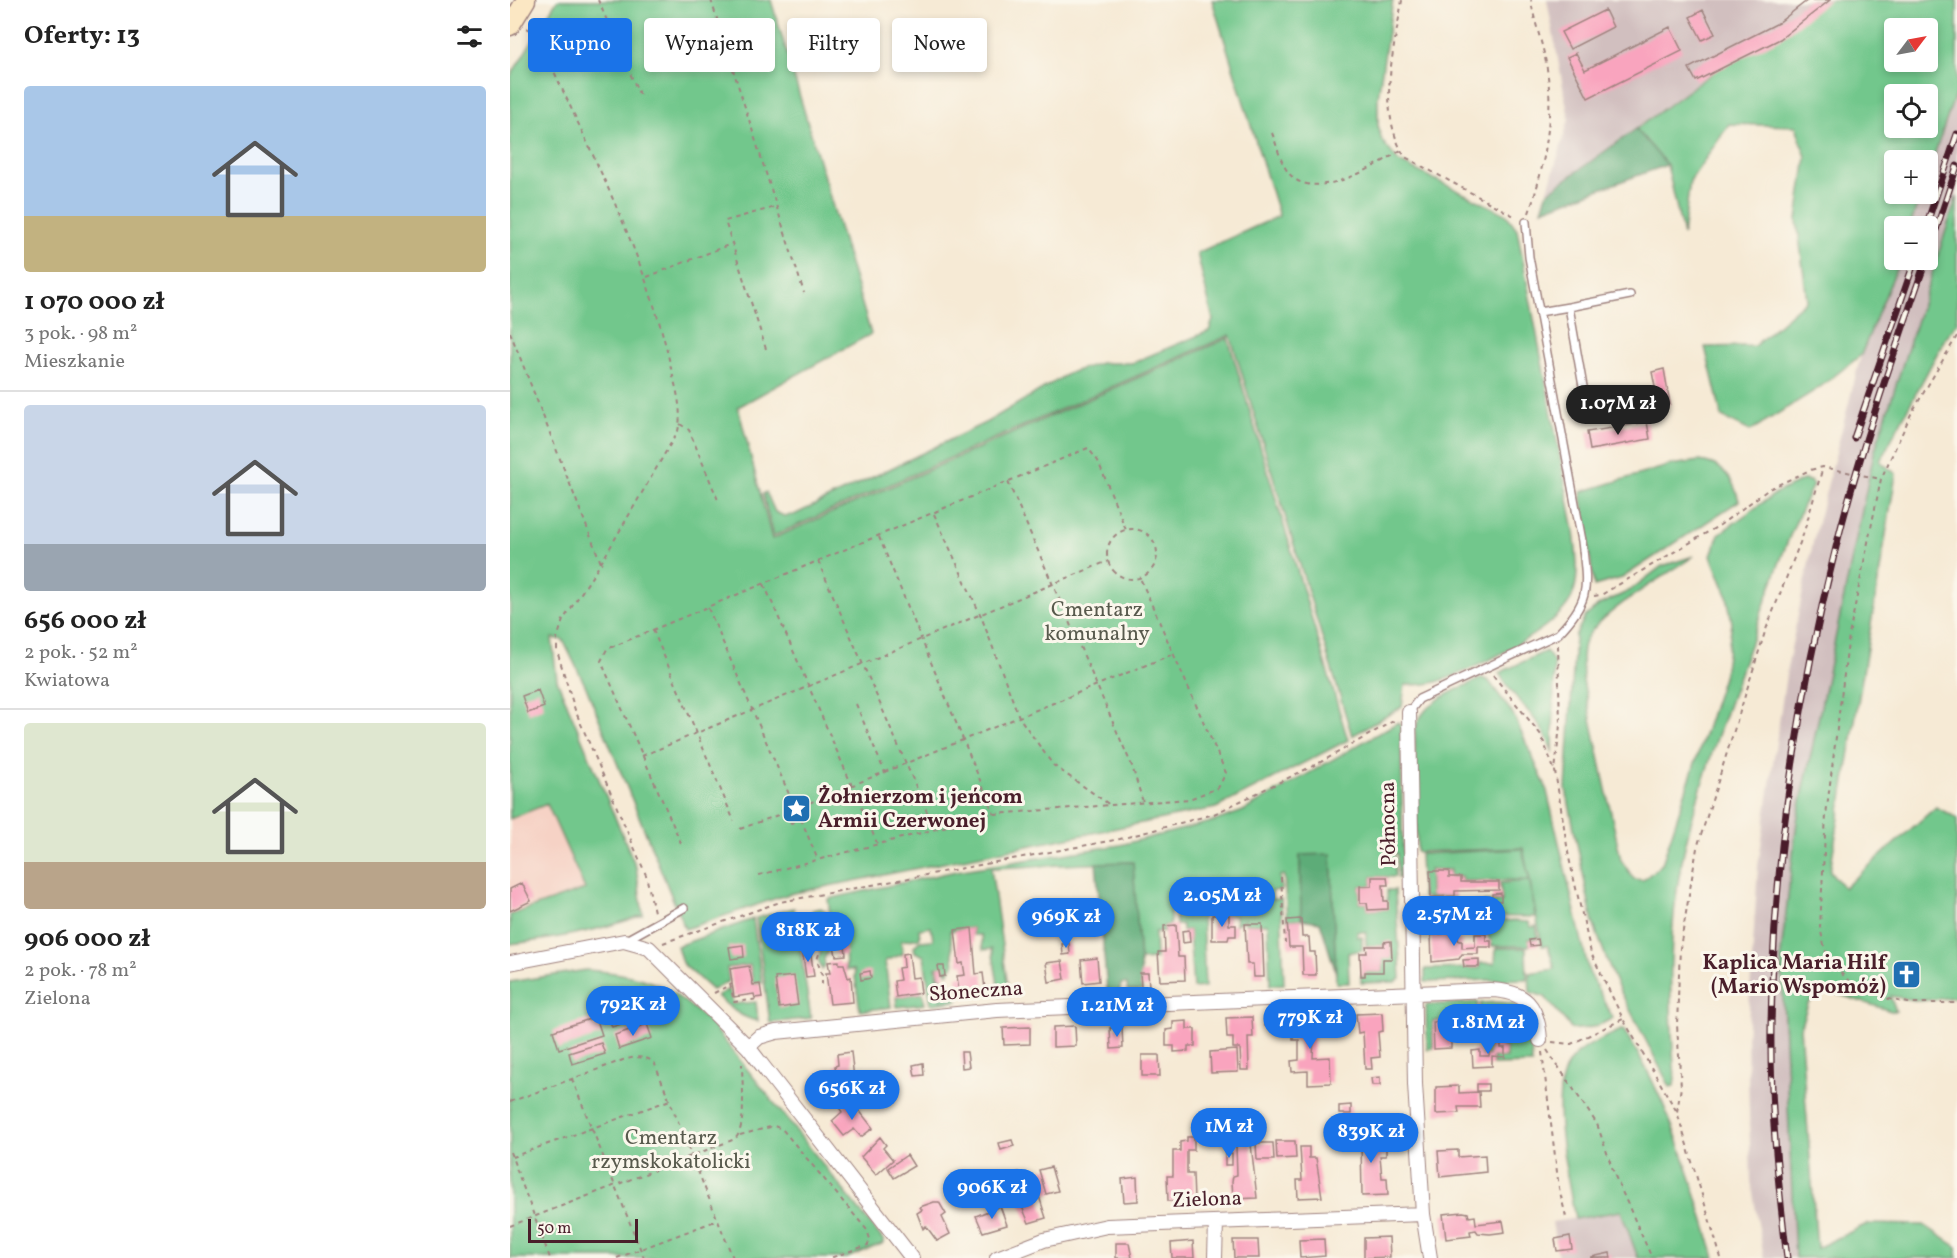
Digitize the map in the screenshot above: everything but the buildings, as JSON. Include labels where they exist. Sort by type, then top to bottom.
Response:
[{"type":"street","points":[[512,23],[526,0]]},
{"type":"street","name":"Północna","points":[[1408,712],[1413,993],[1423,1214],[1430,1258]]},
{"type":"street","points":[[510,963],[624,941],[649,948],[748,1047],[912,1258]]},
{"type":"street","name":"Słoneczna","points":[[748,1047],[759,1037],[776,1032],[997,1010],[1508,991],[1530,1004],[1536,1013],[1540,1040]]},
{"type":"street","name":"Zielona","points":[[997,1258],[1044,1240],[1107,1226],[1423,1214]]},
{"type":"street","points":[[1215,1258],[1216,1222]]},
{"type":"lane","points":[[1408,712],[1419,699],[1558,634],[1571,620],[1585,598],[1587,587],[1582,541],[1539,312],[1526,222]]},
{"type":"lane","points":[[1539,312],[1630,295]]},
{"type":"lane","points":[[1569,307],[1588,415]]},
{"type":"lane","points":[[624,941],[684,908]]},
{"type":"path","points":[[598,0],[640,96]]},
{"type":"path","points":[[711,0],[804,293]]},
{"type":"path","points":[[1402,0],[1388,98],[1391,125],[1401,150],[1405,157],[1526,222],[1539,183],[1550,117],[1546,63],[1531,0]]},
{"type":"path","points":[[512,23],[536,34],[540,41],[647,277],[660,319],[682,414],[678,431],[601,563],[563,620],[557,639],[557,651],[575,710],[646,875],[656,924]]},
{"type":"path","points":[[1272,133],[1288,173],[1302,183],[1320,186],[1350,177],[1401,150]]},
{"type":"path","points":[[766,349],[724,221],[775,207]]},
{"type":"path","points":[[647,277],[731,244]]},
{"type":"path","points":[[510,332],[601,563]]},
{"type":"path","points":[[1957,336],[1911,414],[1881,479],[1849,635],[1826,815],[1820,927],[1825,950],[1837,969],[1849,981],[1889,999],[1908,1003],[1957,1003]]},
{"type":"path","points":[[680,424],[689,430],[718,500]]},
{"type":"path","points":[[681,843],[601,662],[607,649],[1088,448],[1098,461],[1126,530]]},
{"type":"path","points":[[1677,1112],[1681,1087],[1677,1025],[1680,948],[1697,848],[1765,632],[1803,535],[1823,467]]},
{"type":"path","points":[[1585,598],[1601,595],[1693,541],[1769,489],[1810,470],[1823,467],[1881,479]]},
{"type":"path","points":[[1008,482],[1095,686],[1132,766],[1143,802]]},
{"type":"path","points":[[934,512],[981,616],[1019,717],[1053,765],[1110,805]]},
{"type":"path","points":[[1135,529],[1147,534],[1155,544],[1157,555],[1153,568],[1140,578],[1120,576],[1108,561],[1108,548],[1113,538],[1126,530],[1135,529]]},
{"type":"path","points":[[878,536],[994,814]]},
{"type":"path","points":[[818,561],[934,828]]},
{"type":"path","points":[[642,756],[863,663],[922,641],[1108,561]]},
{"type":"path","points":[[759,875],[817,858],[994,814],[1189,799],[1218,788],[1226,773],[1140,578]]},
{"type":"path","points":[[763,584],[876,843]]},
{"type":"path","points":[[708,607],[792,801]]},
{"type":"path","points":[[652,630],[734,821]]},
{"type":"path","points":[[1555,771],[1560,724],[1558,634]]},
{"type":"path","points":[[804,805],[1174,653]]},
{"type":"path","points":[[1488,667],[1502,689],[1525,712],[1541,735],[1555,771],[1569,858],[1591,953],[1623,1019],[1677,1112],[1721,1258]]},
{"type":"path","points":[[856,704],[885,773]]},
{"type":"path","points":[[649,948],[780,902],[1120,839],[1214,814],[1321,762],[1408,712]]},
{"type":"path","points":[[801,797],[808,816],[791,823],[784,804],[792,801],[801,797]]},
{"type":"path","points":[[740,829],[786,812]]},
{"type":"path","points":[[801,819],[817,858]]},
{"type":"path","points":[[1281,877],[1286,944]]},
{"type":"path","points":[[818,940],[809,942],[804,935],[816,921],[822,927],[818,940],[820,951],[817,960],[822,975],[822,989]]},
{"type":"path","points":[[704,1003],[718,989],[731,984],[734,1002],[759,999]]},
{"type":"path","points":[[1540,1040],[1571,1044],[1623,1019]]},
{"type":"path","points":[[1540,1040],[1559,1188],[1567,1221]]},
{"type":"path","points":[[1540,1040],[1598,1124],[1615,1176],[1652,1258]]},
{"type":"path","points":[[740,1135],[742,1064],[748,1047]]},
{"type":"path","points":[[510,1102],[640,1056],[654,1062],[733,1258]]},
{"type":"path","points":[[572,1079],[644,1258]]},
{"type":"path","points":[[512,1157],[669,1100]]},
{"type":"path","points":[[510,1226],[693,1157],[740,1135],[774,1126],[782,1129],[867,1230],[870,1239],[868,1245],[830,1258]]},
{"type":"path","points":[[510,1152],[512,1163],[550,1258]]},
{"type":"path","points":[[617,1258],[718,1220]]},
{"type":"shaded area","points":[[1547,0],[1811,0],[1547,193],[1569,119]]},
{"type":"shaded area","points":[[1957,89],[1957,196],[1938,255],[1938,216],[1913,216],[1918,204],[1938,204],[1938,150],[1936,150]]},
{"type":"shaded area","points":[[1896,270],[1933,270],[1874,453],[1797,821],[1781,954],[1795,1258],[1764,1258],[1751,1181],[1747,1040],[1758,866],[1787,668],[1814,538],[1861,355]]},
{"type":"shaded area","points":[[547,804],[585,889],[510,915],[510,819]]},
{"type":"shaded area","points":[[1621,1211],[1638,1258],[1558,1258],[1552,1222]]},
{"type":"green space","name":"Cmentarz komunalny","points":[[557,0],[771,0],[787,53],[787,72],[793,72],[871,334],[738,407],[772,539],[1228,338],[1348,740],[1216,808],[789,894],[685,929],[586,687],[563,640],[552,638],[557,680],[636,867],[643,915],[577,934],[510,944],[510,915],[585,889],[547,804],[510,819],[510,77],[528,48],[528,72],[632,72],[632,18],[546,18]]},
{"type":"green space","points":[[1212,0],[1393,0],[1378,97],[1378,126],[1382,141],[1399,162],[1506,214],[1517,229],[1574,531],[1577,565],[1574,591],[1562,611],[1530,637],[1490,660],[1451,677],[1428,684],[1405,685],[1402,707],[1352,736],[1230,335],[773,536],[763,494],[766,492],[775,512],[784,516],[794,515],[987,422],[1069,373],[1100,363],[1132,363],[1209,331],[1213,320],[1197,253],[1279,216]]},
{"type":"green space","points":[[1811,0],[1957,0],[1957,89],[1936,150],[1884,150],[1884,204],[1918,204],[1913,216],[1884,216],[1884,270],[1896,270],[1861,355],[1819,388],[1750,431],[1722,417],[1705,347],[1754,346],[1807,300],[1797,220],[1806,157],[1796,126],[1729,124],[1690,181],[1683,235],[1667,165],[1636,129]]},
{"type":"green space","points":[[1636,129],[1667,165],[1542,210],[1547,193]]},
{"type":"green space","points":[[1957,196],[1957,323],[1946,337],[1880,461],[1896,474],[1830,871],[1844,888],[1936,807],[1957,818],[1957,997],[1920,1001],[1890,996],[1896,1011],[1891,1011],[1821,989],[1808,1004],[1800,1028],[1817,1248],[1867,1224],[1924,1225],[1957,1247],[1957,1258],[1795,1258],[1781,954],[1797,821],[1874,453],[1933,270],[1938,270],[1938,255]]},
{"type":"green space","points":[[1699,461],[1715,465],[1726,473],[1739,501],[1622,578],[1594,586],[1581,492],[1671,465]]},
{"type":"green space","points":[[1803,480],[1810,481],[1813,485],[1786,546],[1730,700],[1684,851],[1678,879],[1672,936],[1671,1021],[1675,1078],[1674,1086],[1670,1087],[1615,981],[1593,923],[1566,789],[1575,636],[1585,617],[1599,605],[1629,591],[1662,566],[1694,556],[1605,617],[1586,639],[1583,648],[1583,681],[1621,860],[1634,879],[1643,880],[1662,864],[1724,674],[1732,623],[1727,595],[1711,556],[1719,534],[1776,493]]},
{"type":"green space","points":[[1546,651],[1554,662],[1553,753],[1542,729],[1499,673]]},
{"type":"green space","points":[[1482,678],[1489,681],[1513,714],[1546,787],[1589,972],[1613,1018],[1594,1027],[1572,1029],[1545,997],[1530,992],[1529,973],[1555,969],[1548,946],[1542,946],[1523,848],[1417,852],[1415,730],[1419,720],[1432,704],[1451,692]]},
{"type":"green space","points":[[1398,722],[1401,727],[1403,878],[1398,878],[1397,853],[1394,853],[1395,877],[1372,877],[1372,886],[1360,886],[1360,903],[1367,903],[1368,910],[1387,909],[1387,890],[1395,890],[1401,978],[1395,982],[1361,983],[1361,976],[1364,976],[1365,972],[1383,972],[1383,959],[1391,942],[1384,942],[1384,946],[1366,946],[1366,932],[1357,932],[1358,937],[1362,937],[1362,950],[1348,953],[1349,983],[1336,983],[1331,855],[1300,855],[1301,919],[1287,920],[1284,875],[1280,876],[1281,890],[1272,891],[1272,899],[1281,899],[1284,984],[1270,985],[1268,924],[1245,924],[1245,919],[1236,924],[1235,915],[1202,916],[1205,987],[1193,988],[1189,930],[1182,931],[1182,925],[1176,925],[1175,911],[1170,911],[1170,926],[1164,926],[1164,931],[1155,932],[1156,959],[1140,960],[1132,862],[991,868],[1009,995],[1000,996],[992,949],[983,950],[981,935],[973,935],[972,928],[950,931],[954,965],[948,973],[943,966],[936,967],[941,1003],[931,1004],[924,956],[915,952],[914,946],[920,941],[933,940],[931,927],[919,929],[920,938],[901,941],[903,954],[885,961],[891,1007],[860,1011],[854,970],[846,970],[845,944],[834,945],[828,899],[956,871],[1120,845],[1215,821],[1243,811]]},
{"type":"green space","points":[[1522,849],[1530,880],[1462,881],[1461,876],[1450,876],[1450,870],[1430,870],[1430,897],[1455,897],[1455,902],[1502,902],[1500,883],[1530,881],[1535,917],[1423,916],[1423,902],[1428,902],[1427,897],[1422,897],[1420,854]]},
{"type":"green space","points":[[1331,854],[1336,973],[1320,922],[1301,919],[1300,855]]},
{"type":"green space","points":[[1133,862],[1142,991],[1127,991],[1127,984],[1121,984],[1120,991],[1107,991],[1096,863]]},
{"type":"green space","points":[[794,908],[811,1018],[770,1023],[756,918]]},
{"type":"green space","points":[[821,908],[828,914],[824,925],[821,921],[816,920],[806,928],[806,921],[813,910]]},
{"type":"green space","points":[[753,919],[762,983],[753,984],[750,965],[727,968],[729,981],[712,990],[682,963],[677,946]]},
{"type":"green space","points":[[1425,919],[1489,920],[1490,928],[1498,927],[1497,920],[1529,922],[1530,927],[1536,926],[1538,938],[1529,939],[1529,946],[1492,946],[1487,933],[1474,934],[1474,938],[1463,926],[1425,926]]},
{"type":"green space","points":[[823,927],[829,950],[822,970],[818,959]]},
{"type":"green space","points":[[1496,948],[1526,948],[1527,979],[1425,982],[1425,969],[1480,968],[1480,963],[1495,963]]},
{"type":"green space","points":[[938,966],[945,987],[951,987],[958,1001],[941,1003]]},
{"type":"green space","name":"Cmentarz rzymskokatolicki","points":[[586,970],[641,978],[655,984],[682,1000],[712,1025],[884,1241],[882,1244],[847,1258],[510,1258],[510,982]]},
{"type":"green space","points":[[729,989],[733,1004],[756,1002],[758,1021],[741,1015],[717,996]]},
{"type":"green space","points":[[923,993],[925,1004],[897,1007],[896,997]]},
{"type":"green space","points":[[1478,1002],[1475,1028],[1454,1027],[1453,1020],[1433,1021],[1433,1048],[1427,1049],[1426,1005]]},
{"type":"green space","points":[[1481,1003],[1507,1003],[1521,1009],[1530,1032],[1532,1064],[1493,1065],[1493,1057],[1506,1058],[1506,1047],[1502,1047],[1502,1041],[1490,1040],[1488,1055],[1482,1055],[1480,1020],[1478,1019]]},
{"type":"green space","points":[[1623,1029],[1640,1057],[1667,1112],[1688,1169],[1715,1258],[1638,1258],[1621,1211],[1575,1219],[1564,1160],[1559,1114],[1563,1075],[1571,1060],[1582,1050]]},
{"type":"railway","points":[[1929,216],[1957,134]]},
{"type":"railway","points":[[1938,224],[1957,166]]},
{"type":"railway","points":[[1854,438],[1912,270]]},
{"type":"railway","points":[[1787,1258],[1775,1143],[1771,1028],[1777,906],[1790,784],[1810,663],[1846,507],[1867,436],[1923,270]]},
{"type":"place","name":"Żołnierzom i jeńcom Armii Czerwonej","points":[[797,809]]},
{"type":"place","name":"Kaplica Maria Hilf (Mario Wspomóż)","points":[[1907,975]]}]
